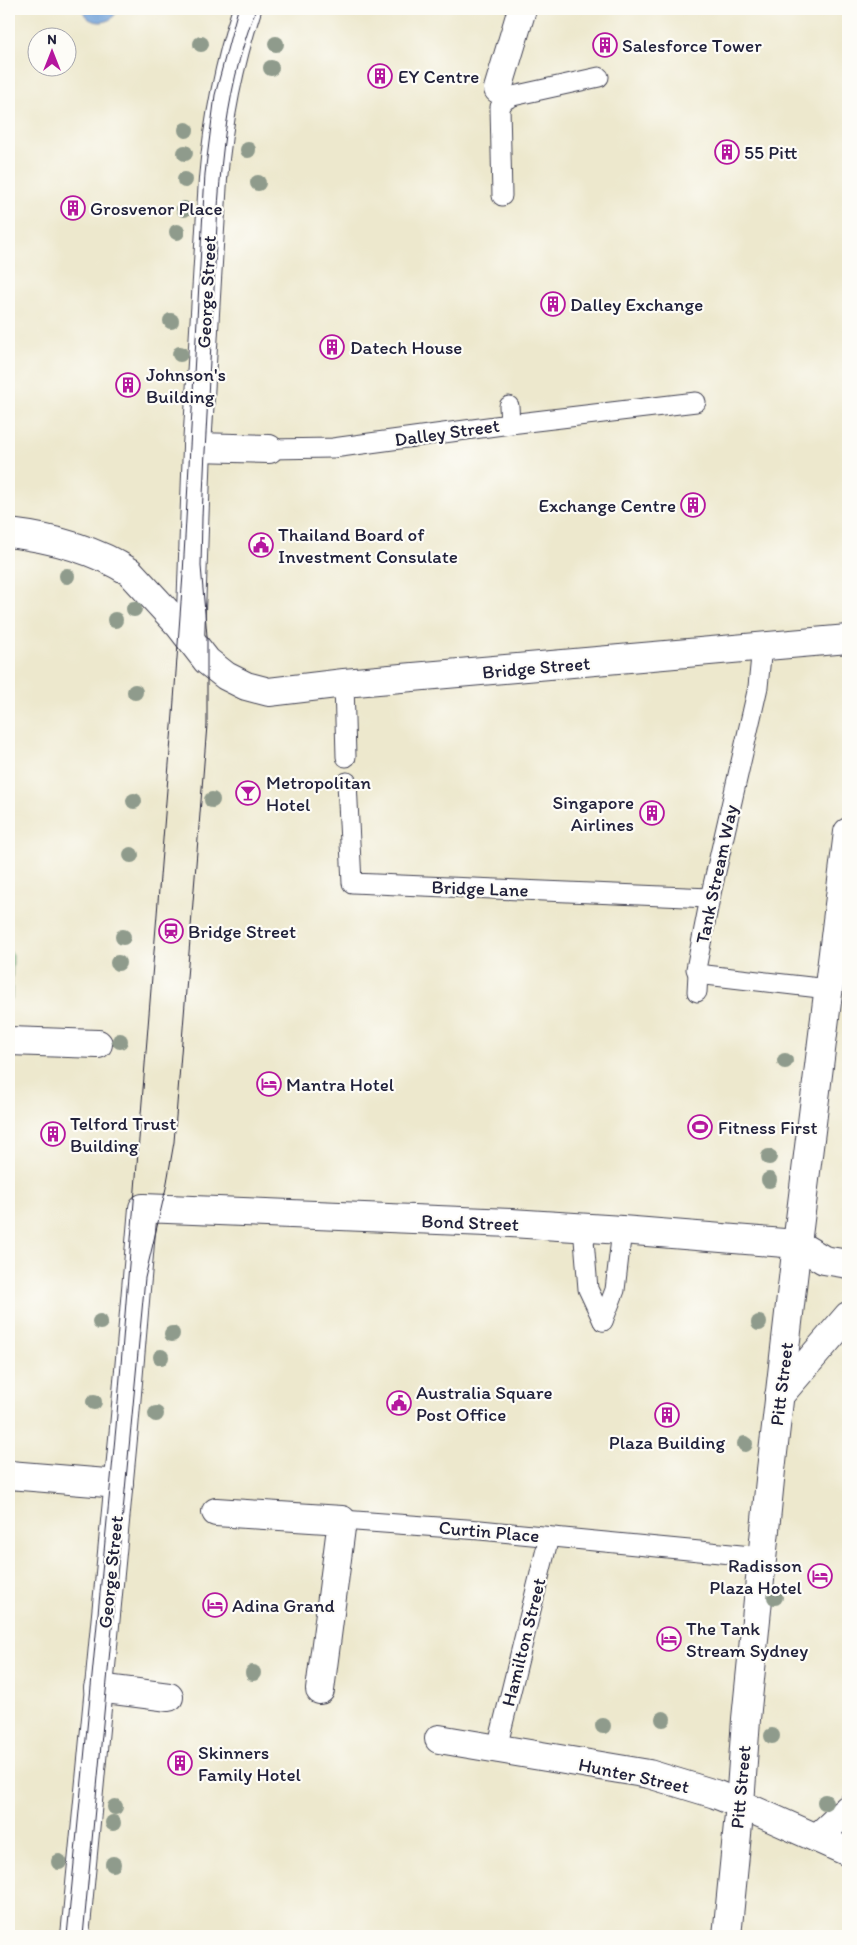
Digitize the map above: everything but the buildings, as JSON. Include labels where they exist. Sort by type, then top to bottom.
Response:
[{"type":"street","name":"George Street","points":[[190,639],[197,447],[214,158],[226,85],[246,9]]},
{"type":"street","points":[[498,89],[522,9]]},
{"type":"street","name":"Dalley Street","points":[[197,447],[269,449]]},
{"type":"street","name":"Bridge Street","points":[[9,533],[54,541],[83,549],[106,558],[124,568],[130,572],[208,661],[226,676],[246,686],[269,692],[344,683],[848,639]]},
{"type":"street","name":"Pitt Street","points":[[727,1936],[779,1396],[848,832]]},
{"type":"street","points":[[9,1041],[98,1044]]},
{"type":"street","name":"George Street","points":[[75,1936],[143,1208]]},
{"type":"street","name":"Bond Street","points":[[143,1208],[583,1227],[797,1244]]},
{"type":"street","points":[[797,1244],[824,1260],[848,1264]]},
{"type":"street","points":[[779,1396],[848,1316]]},
{"type":"street","points":[[9,1475],[118,1484]]},
{"type":"street","name":"Curtin Place","points":[[216,1512],[342,1520]]},
{"type":"street","points":[[320,1690],[342,1520]]},
{"type":"street","points":[[98,1688],[169,1697]]},
{"type":"street","name":"Hunter Street","points":[[439,1739],[649,1774],[715,1794],[848,1852]]},
{"type":"street","points":[[817,1838],[848,1809]]},
{"type":"lane","points":[[502,196],[500,107],[502,102],[513,96],[599,77]]},
{"type":"lane","name":"Dalley Street","points":[[269,449],[333,448],[510,415],[696,402]]},
{"type":"lane","name":"Tank Stream Way","points":[[697,992],[698,973],[696,963],[758,687],[762,646]]},
{"type":"lane","points":[[344,683],[346,757]]},
{"type":"lane","name":"Bridge Lane","points":[[347,782],[352,883],[710,898]]},
{"type":"lane","points":[[698,973],[828,989]]},
{"type":"lane","points":[[583,1227],[588,1289],[603,1321],[615,1290],[622,1230]]},
{"type":"lane","name":"Curtin Place","points":[[342,1520],[762,1557]]},
{"type":"lane","name":"Hamilton Street","points":[[497,1748],[549,1537]]},
{"type":"green space","points":[[9,950],[13,954],[12,999],[9,999]]},
{"type":"water","points":[[81,9],[118,9],[110,19],[98,22],[89,19]]},
{"type":"tram line","points":[[67,1936],[116,1427],[173,714],[183,574],[205,174],[215,95],[238,9]]},
{"type":"tram line","points":[[83,1936],[145,1278],[166,1188],[174,1142],[207,725],[207,636],[201,566],[202,517],[217,218],[223,147],[235,77],[256,9]]},
{"type":"place","name":"Salesforce Tower","points":[[605,45]]},
{"type":"place","name":"EY Centre","points":[[380,76]]},
{"type":"place","name":"55 Pitt","points":[[727,152]]},
{"type":"place","name":"Grosvenor Place","points":[[73,208]]},
{"type":"place","name":"Dalley Exchange","points":[[553,304]]},
{"type":"place","name":"Datech House","points":[[332,347]]},
{"type":"place","name":"Johnson's Building","points":[[128,385]]},
{"type":"place","name":"Exchange Centre","points":[[693,505]]},
{"type":"place","name":"Thailand Board of Investment Consulate","points":[[261,545]]},
{"type":"place","name":"Metropolitan Hotel","points":[[248,793]]},
{"type":"place","name":"Singapore Airlines","points":[[652,813]]},
{"type":"place","name":"Bridge Street","points":[[171,931]]},
{"type":"place","name":"Mantra Hotel","points":[[269,1084]]},
{"type":"place","name":"Fitness First","points":[[700,1127]]},
{"type":"place","name":"Telford Trust Building","points":[[53,1134]]},
{"type":"place","name":"Australia Square Post Office","points":[[399,1403]]},
{"type":"place","name":"Plaza Building","points":[[667,1415]]},
{"type":"place","name":"Radisson Plaza Hotel","points":[[820,1576]]},
{"type":"place","name":"Adina Grand","points":[[215,1605]]},
{"type":"place","name":"The Tank Stream Sydney","points":[[669,1639]]},
{"type":"place","name":"Skinners Family Hotel","points":[[180,1763]]}]
